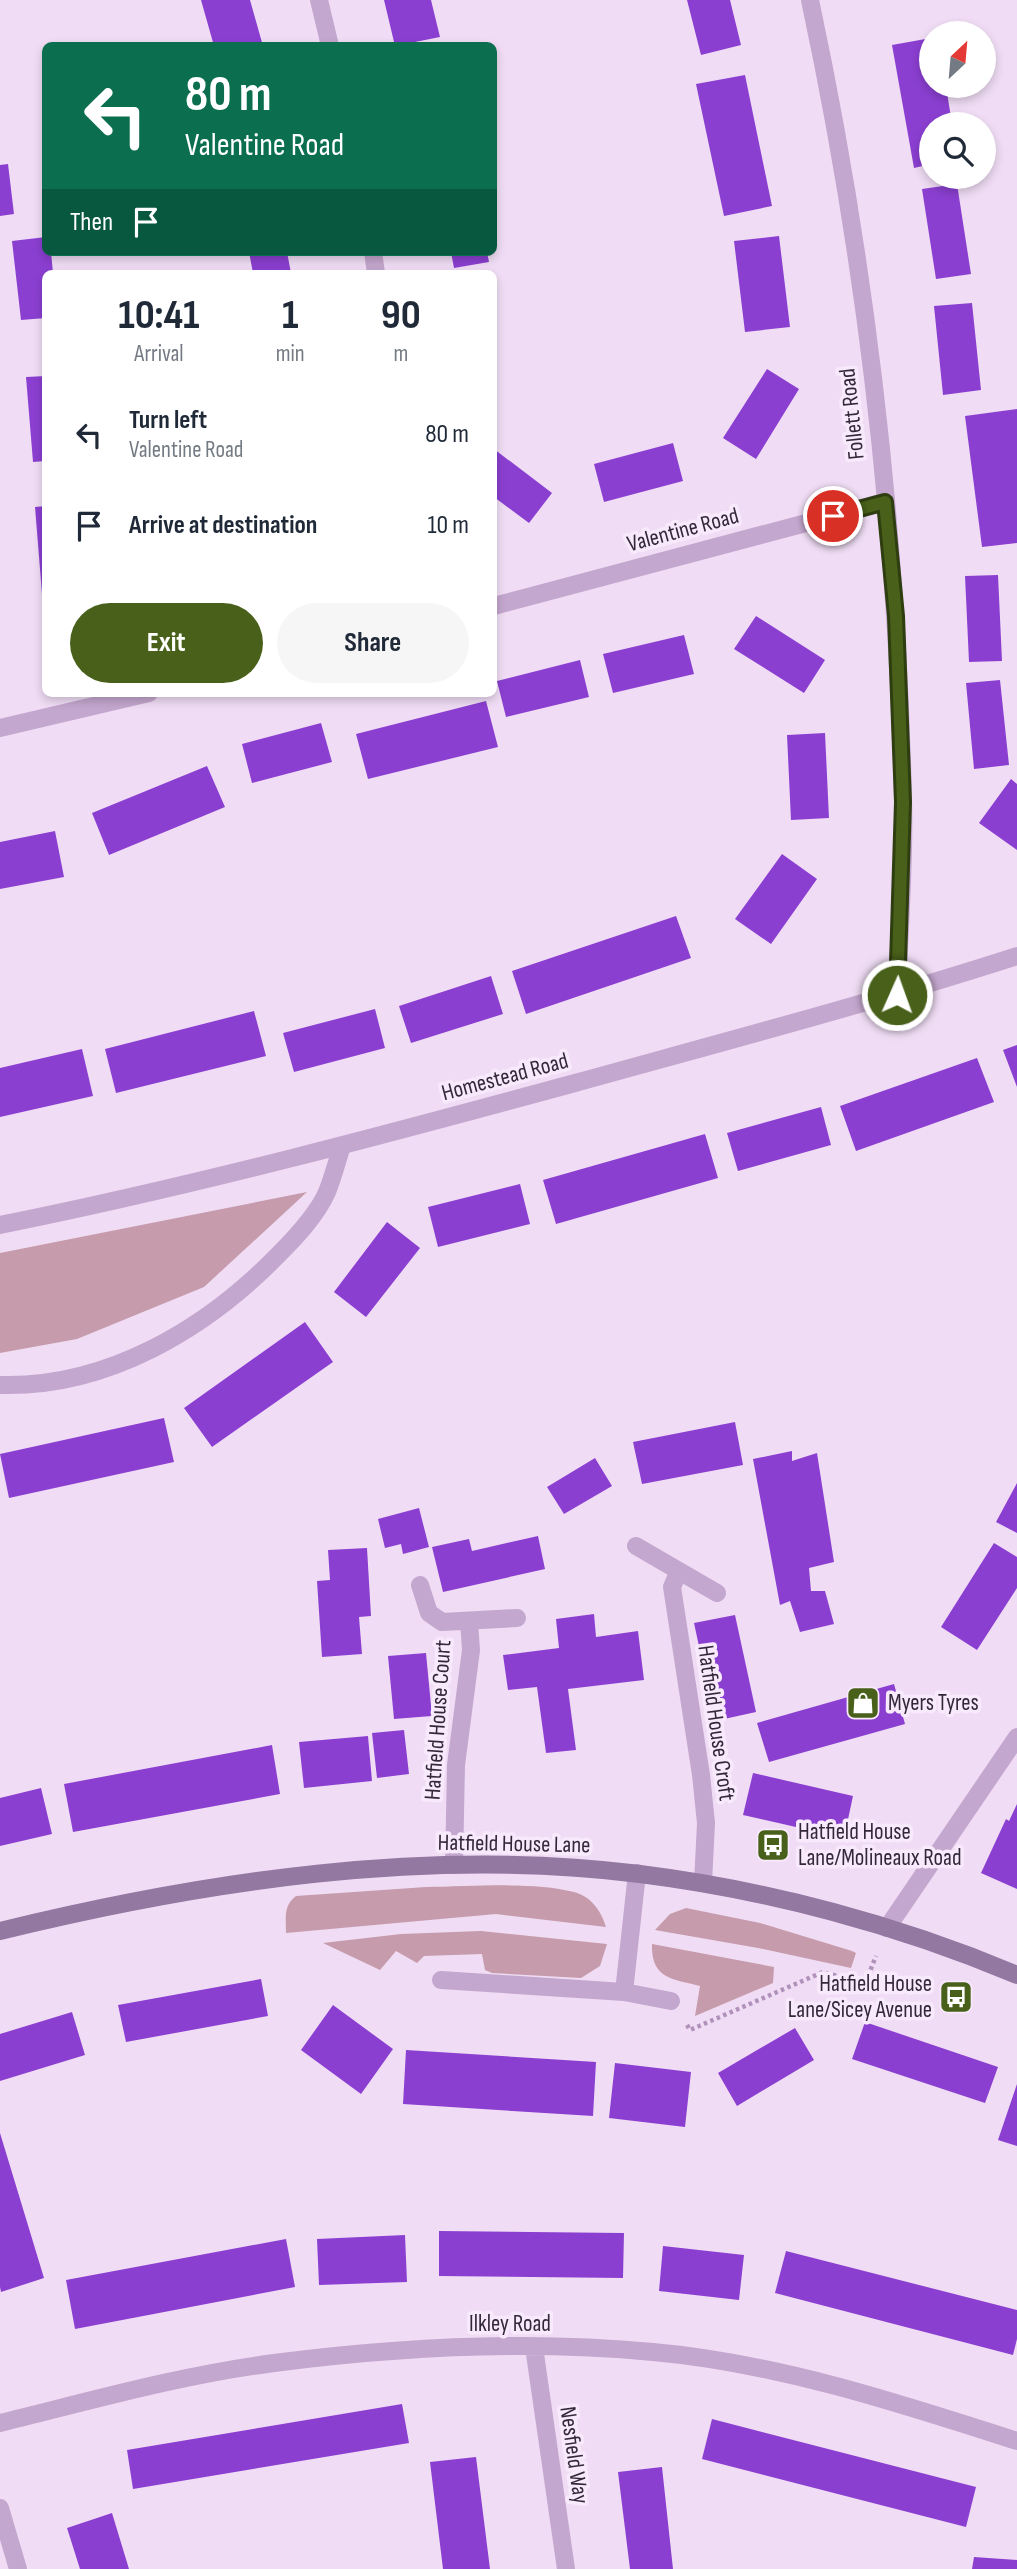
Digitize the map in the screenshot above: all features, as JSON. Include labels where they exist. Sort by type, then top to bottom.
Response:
[{"type":"street","points":[[319,0],[329,42]]},
{"type":"street","name":"Follett Road","points":[[810,0],[834,113],[867,326],[896,616],[903,802],[897,995]]},
{"type":"street","name":"Valentine Road","points":[[497,605],[885,502]]},
{"type":"street","points":[[0,728],[132,697]]},
{"type":"street","name":"Homestead Road","points":[[0,1225],[109,1203],[342,1146],[897,995],[1017,956]]},
{"type":"street","points":[[0,1385],[86,1374],[147,1353],[195,1325],[244,1290],[292,1241],[326,1194],[342,1146]]},
{"type":"street","points":[[636,1546],[678,1573],[716,1592]]},
{"type":"street","name":"Hatfield House Croft","points":[[678,1573],[672,1587],[701,1775],[706,1823],[704,1884]]},
{"type":"street","name":"Hatfield House Court","points":[[421,1585],[429,1613],[442,1622],[517,1618]]},
{"type":"street","name":"Hatfield House Court","points":[[454,1865],[456,1765],[471,1650],[469,1621]]},
{"type":"street","points":[[887,1928],[1017,1737]]},
{"type":"street","name":"Hatfield House Lane","points":[[0,1931],[93,1908],[211,1888],[335,1872],[454,1865],[637,1873],[704,1884],[887,1928],[1017,1975]]},
{"type":"street","points":[[624,1992],[637,1873]]},
{"type":"street","points":[[441,1980],[624,1992],[671,2001]]},
{"type":"street","name":"Ilkley Road","points":[[0,2423],[150,2387],[272,2363],[404,2350],[534,2347],[654,2352],[779,2373],[923,2411],[1017,2441]]},
{"type":"street","name":"Nesfield Way","points":[[534,2347],[566,2569]]},
{"type":"street","points":[[0,2508],[18,2569]]},
{"type":"path","points":[[671,2001],[690,2030],[823,1972],[865,1984],[887,1928]]},
{"type":"shaded area","points":[[307,1192],[204,1287],[77,1339],[0,1353],[0,1253]]},
{"type":"shaded area","points":[[521,1886],[574,1892],[595,1905],[606,1927],[496,1914],[286,1933],[287,1908],[296,1896],[426,1887]]},
{"type":"shaded area","points":[[686,1908],[760,1923],[856,1953],[851,1968],[655,1930],[670,1914]]},
{"type":"shaded area","points":[[481,1931],[607,1944],[600,1966],[581,1978],[492,1973],[485,1970],[482,1954],[424,1956],[417,1963],[396,1951],[380,1970],[323,1943],[401,1934]]},
{"type":"shaded area","points":[[652,1944],[774,1967],[773,1983],[695,2016],[700,1986],[672,1979],[659,1971],[655,1964]]},
{"type":"building","points":[[201,0],[250,0],[262,42],[213,42]]},
{"type":"building","points":[[384,0],[431,0],[440,37],[415,42],[394,42]]},
{"type":"building","points":[[687,0],[730,0],[741,45],[701,55]]},
{"type":"building","points":[[919,40],[919,98],[948,98],[950,112],[919,112],[919,167],[914,168],[892,45]]},
{"type":"building","points":[[745,75],[772,206],[724,216],[696,84]]},
{"type":"building","points":[[8,164],[14,214],[0,216],[0,165]]},
{"type":"building","points":[[922,189],[958,189],[971,274],[936,279]]},
{"type":"building","points":[[779,236],[790,327],[745,332],[734,241]]},
{"type":"building","points":[[42,237],[42,256],[51,256],[53,270],[42,270],[42,318],[21,320],[12,241]]},
{"type":"building","points":[[250,256],[288,256],[290,270],[252,270]]},
{"type":"building","points":[[452,256],[488,256],[489,262],[454,268]]},
{"type":"building","points":[[972,303],[981,390],[943,395],[934,306]]},
{"type":"building","points":[[767,369],[799,389],[756,459],[723,438]]},
{"type":"building","points":[[42,376],[42,461],[33,462],[26,377]]},
{"type":"building","points":[[1017,409],[1017,543],[982,547],[965,416]]},
{"type":"building","points":[[673,443],[683,481],[604,502],[594,464]]},
{"type":"building","points":[[497,451],[552,493],[529,523],[497,499]]},
{"type":"building","points":[[42,506],[42,594],[35,507]]},
{"type":"building","points":[[998,575],[1002,661],[969,662],[965,576]]},
{"type":"building","points":[[756,616],[825,660],[804,693],[734,649]]},
{"type":"building","points":[[684,635],[694,674],[613,693],[603,654]]},
{"type":"building","points":[[580,660],[589,697],[506,717],[497,681]]},
{"type":"building","points":[[1000,680],[1009,765],[974,769],[966,683]]},
{"type":"building","points":[[486,701],[498,747],[368,779],[356,734]]},
{"type":"building","points":[[321,723],[332,762],[252,783],[242,744]]},
{"type":"building","points":[[825,733],[829,818],[791,820],[787,735]]},
{"type":"building","points":[[207,766],[225,807],[109,855],[92,813]]},
{"type":"building","points":[[1011,779],[1017,784],[1017,850],[979,823]]},
{"type":"building","points":[[55,831],[64,877],[0,889],[0,842]]},
{"type":"building","points":[[782,854],[817,879],[771,944],[735,919]]},
{"type":"building","points":[[676,916],[691,958],[526,1014],[512,971]]},
{"type":"building","points":[[491,976],[503,1014],[411,1043],[399,1006]]},
{"type":"building","points":[[375,1009],[385,1048],[294,1072],[283,1033]]},
{"type":"building","points":[[254,1011],[266,1056],[116,1093],[105,1049]]},
{"type":"building","points":[[1017,1045],[1017,1087],[1003,1050]]},
{"type":"building","points":[[82,1049],[93,1096],[0,1117],[0,1068]]},
{"type":"building","points":[[977,1058],[994,1102],[856,1151],[840,1106]]},
{"type":"building","points":[[821,1107],[831,1145],[738,1171],[727,1133]]},
{"type":"building","points":[[705,1134],[718,1178],[556,1224],[543,1180]]},
{"type":"building","points":[[520,1184],[530,1224],[438,1247],[428,1207]]},
{"type":"building","points":[[387,1222],[420,1248],[366,1317],[334,1292]]},
{"type":"building","points":[[305,1322],[333,1362],[212,1447],[184,1408]]},
{"type":"building","points":[[164,1418],[174,1462],[9,1498],[0,1454]]},
{"type":"building","points":[[735,1422],[743,1465],[642,1484],[633,1442]]},
{"type":"building","points":[[792,1451],[792,1461],[817,1453],[834,1562],[809,1568],[811,1591],[825,1591],[834,1624],[800,1632],[790,1601],[780,1605],[753,1459]]},
{"type":"building","points":[[595,1458],[612,1486],[564,1514],[547,1487]]},
{"type":"building","points":[[1017,1483],[1017,1533],[996,1522]]},
{"type":"building","points":[[419,1508],[429,1547],[403,1554],[401,1544],[385,1548],[378,1519]]},
{"type":"building","points":[[538,1536],[545,1569],[443,1592],[432,1547],[469,1539],[472,1551]]},
{"type":"building","points":[[994,1543],[1017,1557],[1017,1588],[977,1650],[941,1627]]},
{"type":"building","points":[[367,1548],[371,1616],[359,1617],[362,1654],[322,1657],[317,1581],[330,1580],[328,1550]]},
{"type":"building","points":[[594,1614],[596,1637],[638,1631],[644,1680],[568,1689],[576,1750],[546,1753],[537,1687],[508,1690],[503,1655],[559,1648],[556,1619]]},
{"type":"building","points":[[735,1615],[756,1712],[715,1721],[694,1623]]},
{"type":"building","points":[[426,1653],[432,1716],[394,1719],[388,1656]]},
{"type":"building","name":"Myers Tyres","points":[[894,1684],[905,1724],[769,1762],[757,1723]]},
{"type":"building","points":[[404,1730],[409,1774],[377,1778],[372,1733]]},
{"type":"building","points":[[368,1736],[372,1781],[304,1788],[299,1742]]},
{"type":"building","points":[[272,1745],[280,1794],[73,1832],[64,1784]]},
{"type":"building","points":[[753,1773],[853,1796],[844,1838],[743,1815]]},
{"type":"building","points":[[41,1788],[52,1834],[0,1846],[0,1798]]},
{"type":"building","points":[[1017,1804],[1017,1889],[981,1873],[1006,1819],[1009,1821]]},
{"type":"building","points":[[261,1979],[268,2016],[126,2042],[118,2005]]},
{"type":"building","points":[[950,1986],[971,1993],[967,2005],[946,1998]]},
{"type":"building","points":[[333,2005],[393,2049],[361,2094],[301,2050]]},
{"type":"building","points":[[72,2012],[85,2055],[0,2081],[0,2034]]},
{"type":"building","points":[[865,2022],[998,2067],[985,2103],[852,2059]]},
{"type":"building","points":[[795,2028],[814,2060],[737,2106],[718,2073]]},
{"type":"building","points":[[406,2050],[596,2062],[593,2116],[403,2104]]},
{"type":"building","points":[[615,2063],[691,2072],[685,2127],[609,2118]]},
{"type":"building","points":[[1017,2084],[1017,2146],[998,2140]]},
{"type":"building","points":[[0,2133],[44,2278],[1,2292],[0,2287]]},
{"type":"building","points":[[439,2231],[624,2233],[623,2278],[439,2276]]},
{"type":"building","points":[[405,2235],[407,2282],[319,2285],[317,2239]]},
{"type":"building","points":[[286,2239],[295,2287],[75,2329],[66,2280]]},
{"type":"building","points":[[663,2246],[744,2255],[739,2300],[659,2291]]},
{"type":"building","points":[[786,2251],[1017,2310],[1017,2339],[1013,2355],[775,2293]]},
{"type":"building","points":[[402,2404],[409,2443],[133,2489],[127,2450]]},
{"type":"building","points":[[712,2419],[976,2487],[966,2527],[702,2459]]},
{"type":"building","points":[[476,2457],[490,2569],[443,2569],[430,2462]]},
{"type":"building","points":[[662,2467],[673,2569],[630,2569],[618,2472]]},
{"type":"building","points":[[112,2513],[129,2569],[80,2569],[67,2528]]},
{"type":"building","points":[[974,2557],[1017,2560],[1017,2569],[972,2569]]},
{"type":"place","name":"Myers Tyres","points":[[863,1703]]},
{"type":"place","name":"Hatfield House Lane/Molineaux Road","points":[[773,1845]]},
{"type":"place","name":"Hatfield House Lane/Sicey Avenue","points":[[956,1997]]},
{"type":"route","points":[[833,516],[885,502],[896,616],[903,802],[897,995]]}]
